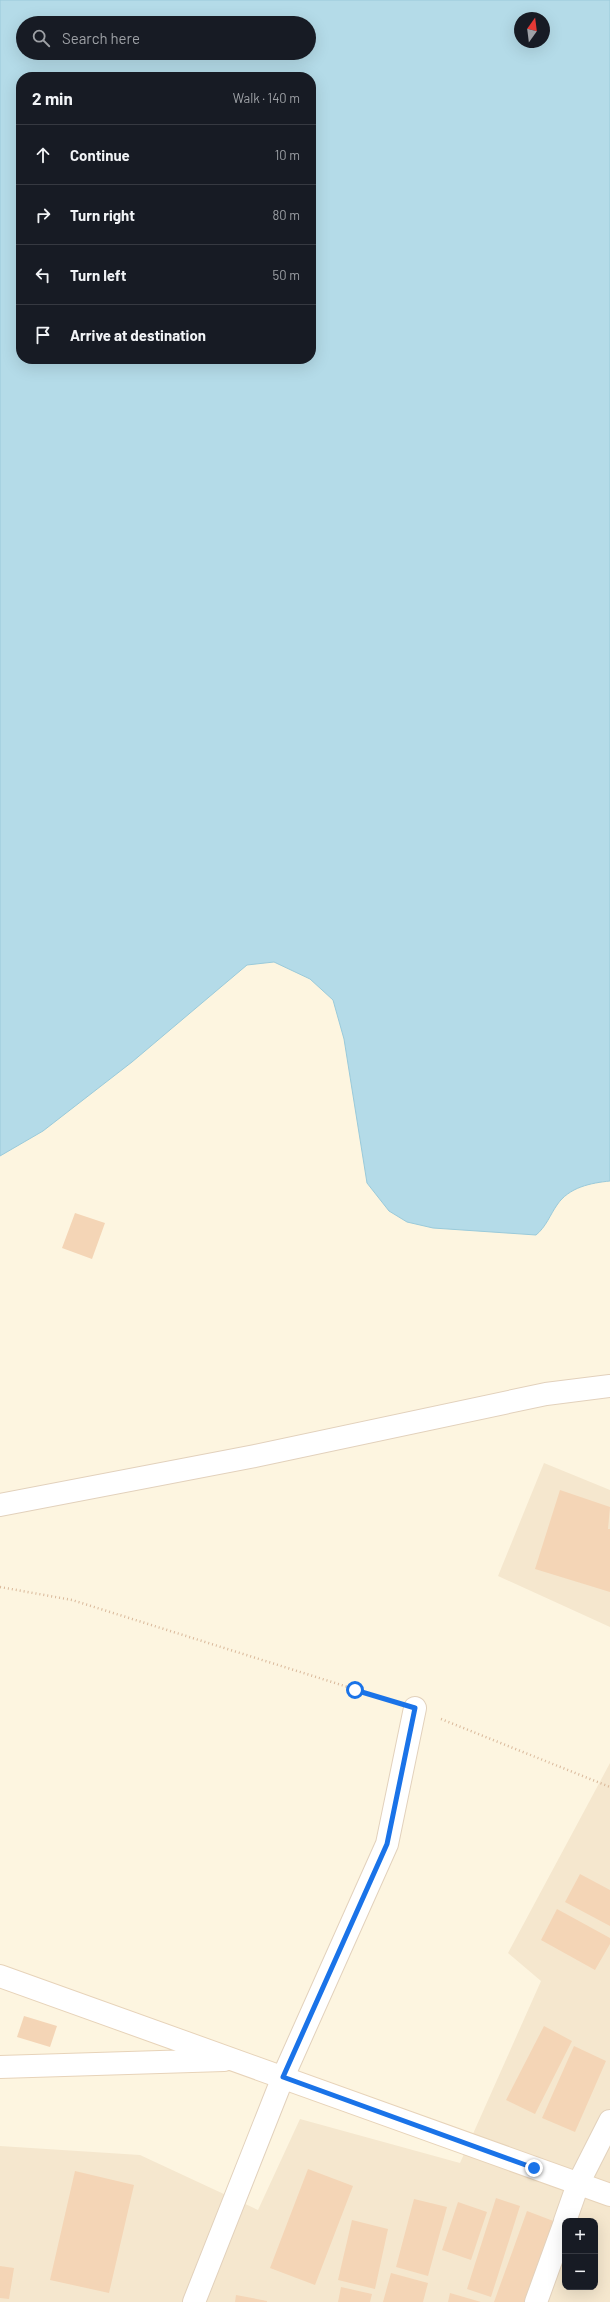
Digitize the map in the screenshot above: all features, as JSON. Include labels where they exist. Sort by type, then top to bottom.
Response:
[{"type":"street","points":[[0,1505],[255,1456],[546,1394],[610,1386]]},
{"type":"street","points":[[194,2302],[283,2077],[387,1844],[415,1708]]},
{"type":"street","points":[[0,1976],[610,2195]]},
{"type":"street","points":[[0,2067],[235,2060]]},
{"type":"street","points":[[566,2218],[578,2184],[610,2122]]},
{"type":"street","points":[[536,2302],[562,2229]]},
{"type":"path","points":[[0,1587],[72,1600],[415,1708],[610,1787]]},
{"type":"shaded area","points":[[544,1463],[610,1490],[610,1627],[498,1576]]},
{"type":"shaded area","points":[[610,1763],[610,2302],[0,2302],[0,2146],[140,2155],[258,2210],[300,2119],[460,2163],[541,1981],[508,1953]]},
{"type":"water","points":[[0,0],[610,0],[610,1181],[581,1187],[568,1194],[557,1205],[545,1225],[536,1235],[433,1228],[407,1222],[389,1211],[367,1183],[344,1039],[333,1000],[310,979],[274,962],[247,965],[132,1062],[43,1131],[0,1156]]},
{"type":"building","points":[[75,1213],[105,1223],[92,1259],[62,1248]]},
{"type":"building","points":[[560,1490],[610,1507],[608,1529],[610,1529],[610,1592],[535,1569]]},
{"type":"building","points":[[580,1874],[610,1890],[610,1926],[565,1902]]},
{"type":"building","points":[[557,1909],[610,1938],[610,1944],[595,1970],[541,1940]]},
{"type":"building","points":[[24,2016],[57,2026],[50,2047],[17,2037]]},
{"type":"building","points":[[544,2026],[572,2041],[535,2114],[506,2100]]},
{"type":"building","points":[[574,2046],[606,2061],[575,2132],[542,2118]]},
{"type":"building","points":[[308,2169],[353,2186],[315,2285],[270,2268]]},
{"type":"building","points":[[75,2171],[134,2185],[109,2293],[50,2280]]},
{"type":"building","points":[[496,2198],[520,2206],[491,2297],[467,2289]]},
{"type":"building","points":[[414,2199],[447,2207],[428,2276],[396,2267]]},
{"type":"building","points":[[458,2202],[487,2212],[471,2260],[442,2250]]},
{"type":"building","points":[[527,2211],[556,2222],[528,2302],[494,2302]]},
{"type":"building","points":[[352,2220],[388,2229],[375,2289],[338,2280]]},
{"type":"building","points":[[0,2266],[14,2268],[9,2299],[0,2298]]},
{"type":"building","points":[[391,2273],[428,2283],[423,2302],[383,2302]]},
{"type":"building","points":[[341,2287],[372,2294],[370,2302],[338,2302]]},
{"type":"building","points":[[450,2293],[481,2302],[448,2302]]},
{"type":"building","points":[[236,2295],[267,2301],[267,2302],[235,2302]]},
{"type":"route","points":[[355,1690],[415,1708],[387,1844],[333,1968],[283,2077],[534,2168]]}]
